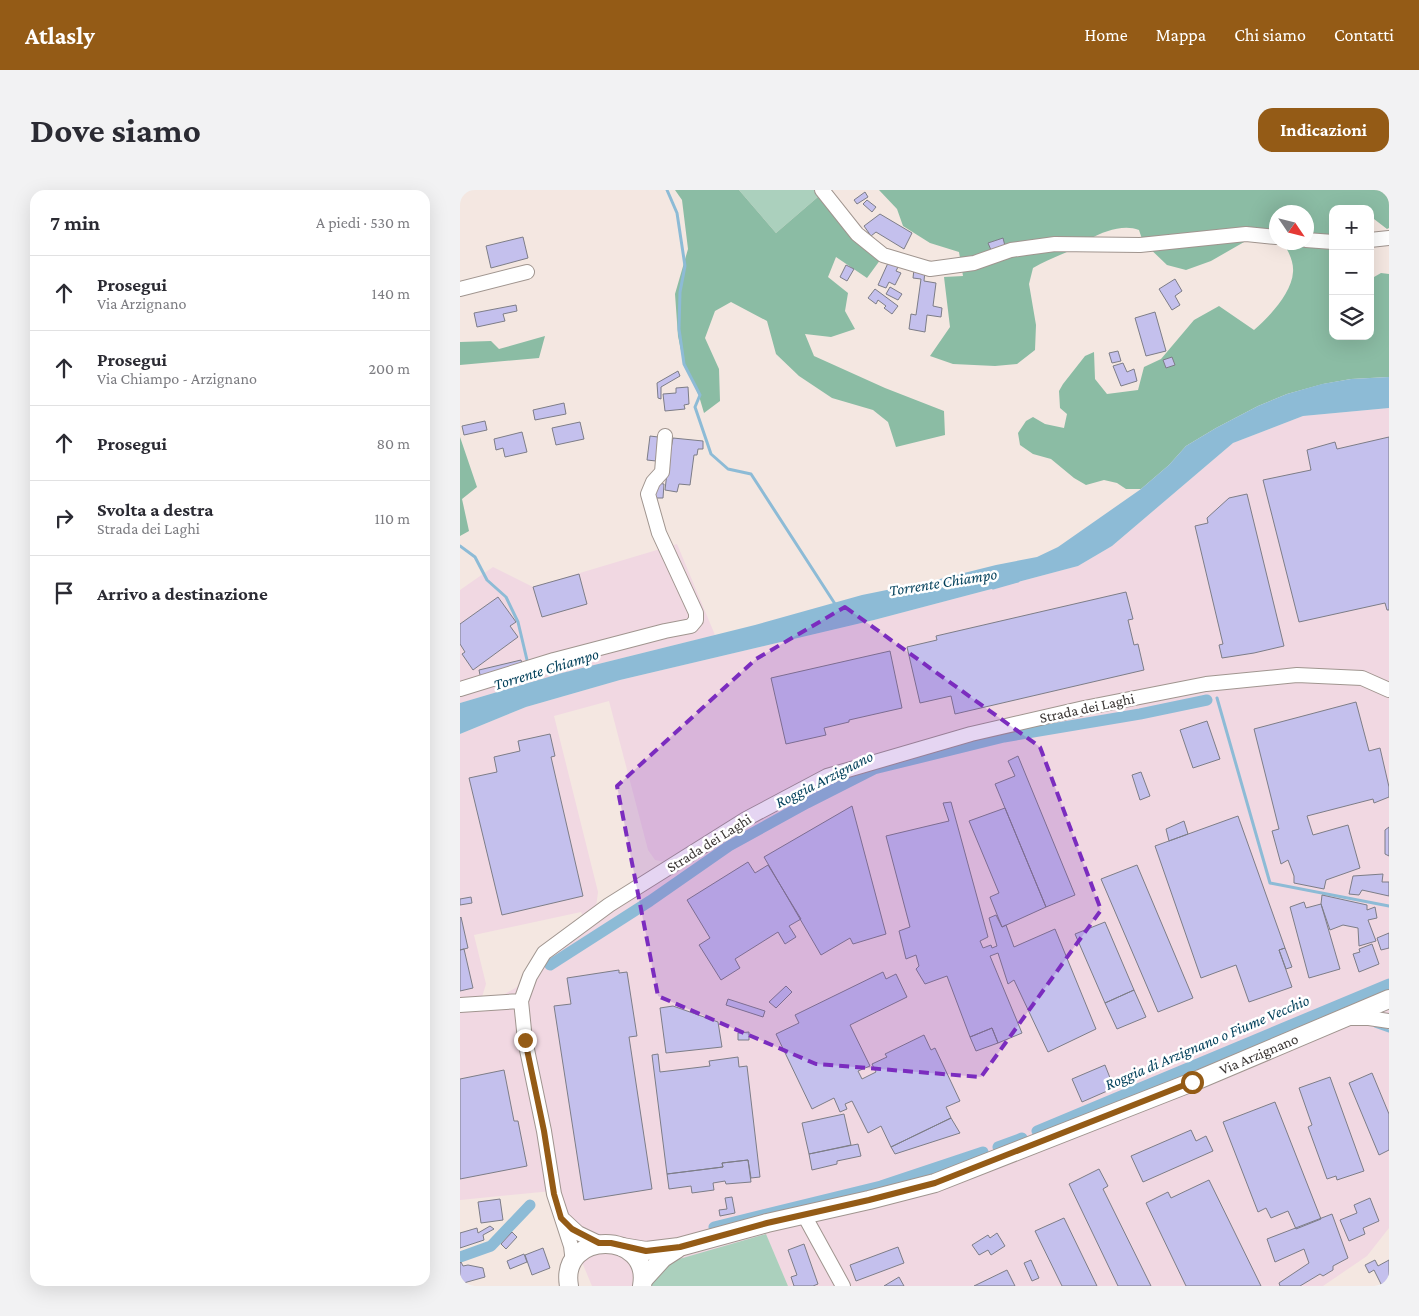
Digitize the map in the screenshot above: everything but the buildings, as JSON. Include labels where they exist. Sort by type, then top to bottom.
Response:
[{"type":"main road","name":"Via Arzignano","points":[[680,1247],[767,1223],[935,1183],[1200,1079],[1389,1000]]},
{"type":"main road","points":[[558,1286],[571,1273],[582,1252],[599,1243],[611,1243],[631,1252],[638,1260],[642,1270],[643,1283]]},
{"type":"main road","points":[[622,1247],[646,1251],[680,1247]]},
{"type":"main road","points":[[643,1283],[663,1258],[680,1247]]},
{"type":"street","points":[[822,190],[857,234],[883,255],[930,269],[974,263],[1011,250],[1055,244],[1140,245],[1246,234],[1269,236]]},
{"type":"street","points":[[1374,240],[1389,238]]},
{"type":"street","points":[[1314,241],[1329,242]]},
{"type":"street","points":[[460,289],[527,272]]},
{"type":"street","points":[[460,689],[554,660],[691,626],[696,620],[696,613],[659,533],[648,494],[653,482],[662,472],[665,436]]},
{"type":"street","name":"Strada dei Laghi","points":[[571,1273],[571,1246],[554,1194],[544,1131],[525,1040],[521,1001],[530,976],[544,954],[609,904],[746,819],[827,776],[971,734],[1084,708],[1206,684],[1297,675],[1362,678],[1389,690]]},
{"type":"street","points":[[460,1005],[521,1001]]},
{"type":"street","points":[[1344,1018],[1369,1018],[1389,1021]]},
{"type":"street","points":[[804,1215],[843,1286]]},
{"type":"street","points":[[561,1218],[572,1229],[599,1243]]},
{"type":"highlighted area","points":[[845,607],[1040,747],[1101,910],[981,1077],[816,1064],[658,996],[617,786],[756,659]]},
{"type":"shaded area","points":[[1389,408],[1389,1228],[1367,1256],[1323,1286],[788,1286],[766,1235],[639,1276],[633,1286],[592,1286],[552,1191],[460,1200],[460,734],[526,707],[620,680],[874,620],[1078,566],[1112,546],[1233,443],[1303,416]],"holes":[[[609,701],[648,850],[655,860],[665,862],[596,907],[598,892],[554,716]],[[581,912],[584,918],[554,936],[535,958],[517,987],[503,995],[482,997],[486,984],[474,935]]]},
{"type":"shaded area","points":[[677,544],[715,635],[562,673],[460,703],[460,590],[493,567],[533,587]]},
{"type":"green space","points":[[675,190],[739,190],[776,233],[826,190],[831,190],[859,229],[886,252],[867,278],[836,257],[828,277],[848,293],[845,311],[855,329],[831,337],[805,334],[814,356],[885,388],[944,411],[945,435],[896,447],[888,422],[873,410],[832,398],[799,376],[776,354],[767,321],[731,302],[715,311],[705,338],[719,369],[720,401],[704,413],[699,396],[683,360],[678,336],[675,294],[688,249],[682,200]]},
{"type":"green space","points":[[739,190],[826,190],[776,233]]},
{"type":"green space","points":[[879,190],[1389,190],[1389,228],[1387,229],[1374,219],[1374,205],[1329,205],[1329,340],[1374,340],[1374,277],[1381,273],[1389,274],[1389,377],[1351,379],[1323,384],[1287,394],[1258,406],[1186,446],[1169,465],[1141,489],[1126,489],[1117,483],[1104,480],[1086,485],[1074,478],[1051,459],[1033,454],[1020,445],[1018,433],[1026,421],[1033,417],[1045,424],[1064,428],[1067,414],[1060,408],[1059,391],[1085,356],[1094,352],[1095,379],[1107,394],[1138,390],[1144,367],[1161,359],[1194,320],[1219,306],[1254,330],[1273,311],[1289,288],[1292,280],[1293,264],[1287,250],[1314,250],[1314,205],[1269,205],[1269,235],[1258,234],[1211,261],[1186,270],[1167,265],[1143,242],[1139,230],[1121,228],[1101,233],[1033,268],[1029,284],[1036,325],[1035,350],[1017,364],[995,366],[953,364],[930,356],[950,327],[944,277],[963,276],[959,252],[930,243],[903,226],[897,209]]},
{"type":"green space","points":[[545,336],[539,358],[460,365],[460,342],[491,341],[499,349]]},
{"type":"green space","points":[[460,437],[477,487],[462,499],[469,531],[460,536]]},
{"type":"green space","points":[[766,1234],[788,1286],[633,1286],[639,1276],[655,1266]]},
{"type":"water","points":[[1389,377],[1389,408],[1303,416],[1233,443],[1112,546],[1078,566],[874,620],[620,680],[526,707],[460,734],[460,703],[562,673],[755,625],[862,595],[1037,557],[1058,547],[1141,489],[1169,465],[1186,446],[1258,406],[1287,394],[1322,384],[1351,379]]},
{"type":"waterway","points":[[667,190],[677,213],[685,266],[680,292],[679,329],[684,364],[700,395],[695,407],[711,454],[728,469],[751,474],[837,607]]},
{"type":"waterway","points":[[460,546],[475,557],[487,580],[506,597],[518,622],[527,660]]},
{"type":"waterway","name":"Torrente Chiampo","points":[[993,588],[1018,581]]},
{"type":"waterway","points":[[1217,698],[1270,883],[1389,906]]},
{"type":"waterway","name":"Roggia Arzignano","points":[[550,965],[650,901],[729,846],[874,769],[1004,737],[1140,714],[1207,700]]},
{"type":"waterway","name":"Roggia di Arzignano o Fiume Vecchio","points":[[1037,1131],[1389,984]]},
{"type":"waterway","points":[[1375,1026],[1389,1031]]},
{"type":"waterway","name":"Roggia di Arzignano o Fiume Vecchio","points":[[998,1147],[1022,1138]]},
{"type":"waterway","name":"Roggia di Arzignano o Fiume Vecchio","points":[[714,1227],[881,1186],[983,1152]]},
{"type":"waterway","name":"Roggia Arzignano","points":[[460,1257],[491,1246],[530,1205]]},
{"type":"route","points":[[525,1040],[544,1131],[554,1194],[561,1218],[578,1233],[599,1243],[611,1243],[646,1251],[680,1247],[767,1223],[935,1183],[1192,1082]]}]
